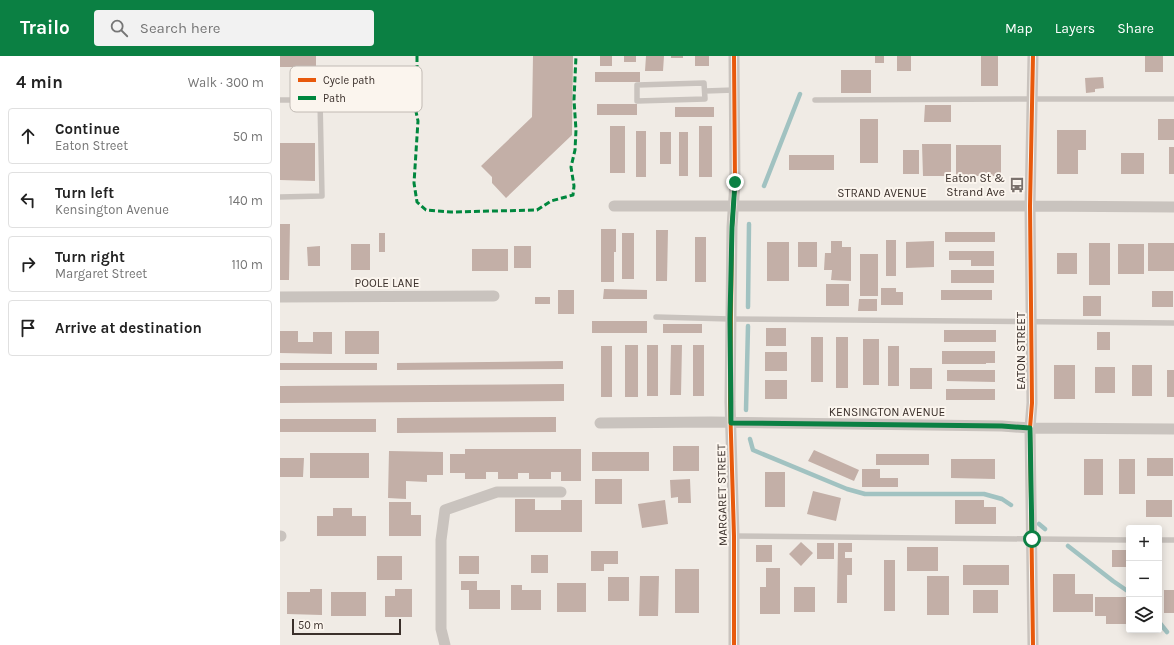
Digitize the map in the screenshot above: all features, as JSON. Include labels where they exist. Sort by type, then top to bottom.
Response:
[{"type":"street","name":"MARGARET STREET","points":[[734,56],[734,206],[732,227],[730,319],[734,536],[734,645]]},
{"type":"street","name":"EATON STREET","points":[[1033,56],[1030,206],[1032,404],[1030,428],[1033,645]]},
{"type":"street","name":"STRAND AVENUE","points":[[614,206],[1174,207]]},
{"type":"street","name":"POOLE LANE","points":[[280,297],[494,296]]},
{"type":"street","name":"KENSINGTON AVENUE","points":[[600,423],[731,423],[1174,429]]},
{"type":"street","points":[[445,645],[441,629],[441,540],[444,510],[497,492],[561,492]]},
{"type":"lane","points":[[704,83],[705,91],[705,99],[637,101],[637,85],[704,83]]},
{"type":"lane","points":[[705,91],[734,90]]},
{"type":"lane","points":[[815,100],[1174,99]]},
{"type":"lane","points":[[280,197],[322,196],[320,112]]},
{"type":"lane","points":[[656,316],[730,319],[1174,323]]},
{"type":"lane","points":[[734,536],[1126,540]]},
{"type":"lane","points":[[1162,540],[1174,540]]},
{"type":"building","points":[[280,56],[316,56],[316,66],[280,67]]},
{"type":"building","points":[[533,56],[573,56],[572,135],[506,198],[492,183],[492,177],[481,166],[532,117]]},
{"type":"building","points":[[600,56],[612,56],[612,66],[600,66]]},
{"type":"building","points":[[624,56],[636,56],[636,62],[624,62]]},
{"type":"building","points":[[646,56],[664,56],[663,71],[645,71]]},
{"type":"building","points":[[671,56],[683,56],[683,58],[671,58]]},
{"type":"building","points":[[695,56],[709,56],[709,66],[695,66]]},
{"type":"building","points":[[875,56],[884,56],[884,63],[875,63]]},
{"type":"building","points":[[897,56],[911,56],[911,71],[897,71]]},
{"type":"building","points":[[981,56],[998,56],[998,86],[981,86]]},
{"type":"building","points":[[1145,56],[1163,56],[1163,72],[1145,72]]},
{"type":"building","points":[[841,70],[871,70],[871,93],[841,93]]},
{"type":"building","points":[[595,72],[640,72],[640,82],[595,82]]},
{"type":"building","points":[[1103,77],[1104,88],[1095,89],[1095,92],[1086,93],[1085,78]]},
{"type":"building","points":[[597,104],[637,104],[637,115],[597,115]]},
{"type":"building","points":[[925,105],[951,105],[951,122],[924,122]]},
{"type":"building","points":[[675,107],[714,107],[714,117],[675,117]]},
{"type":"building","points":[[860,119],[878,119],[878,163],[860,163]]},
{"type":"building","points":[[1158,119],[1174,119],[1174,140],[1158,140]]},
{"type":"building","points":[[610,126],[625,126],[625,173],[610,173]]},
{"type":"building","points":[[699,126],[712,126],[712,177],[699,177]]},
{"type":"building","points":[[1057,130],[1086,130],[1086,150],[1078,150],[1078,174],[1057,174]]},
{"type":"building","points":[[636,131],[646,131],[646,177],[636,177]]},
{"type":"building","points":[[660,132],[671,132],[671,164],[660,164]]},
{"type":"building","points":[[679,132],[688,132],[688,176],[679,176]]},
{"type":"building","points":[[280,143],[315,143],[315,181],[280,180]]},
{"type":"building","points":[[922,144],[951,144],[951,176],[923,176]]},
{"type":"building","points":[[956,145],[1001,145],[1001,176],[956,176]]},
{"type":"building","points":[[1169,147],[1174,147],[1174,174],[1169,174]]},
{"type":"building","points":[[903,150],[919,150],[919,174],[903,174]]},
{"type":"building","points":[[1121,153],[1144,153],[1144,174],[1121,174]]},
{"type":"building","points":[[789,155],[834,155],[834,170],[789,170]]},
{"type":"building","points":[[280,224],[290,224],[289,280],[280,280]]},
{"type":"building","points":[[601,229],[616,229],[614,282],[601,282]]},
{"type":"building","points":[[656,230],[668,230],[667,281],[656,281]]},
{"type":"building","points":[[945,232],[995,232],[995,242],[945,242]]},
{"type":"building","points":[[379,233],[385,233],[385,252],[379,252]]},
{"type":"building","points":[[622,233],[634,233],[634,279],[622,279]]},
{"type":"building","points":[[695,237],[706,237],[706,282],[695,282]]},
{"type":"building","points":[[886,240],[896,240],[896,276],[886,276]]},
{"type":"building","points":[[831,241],[842,241],[842,247],[851,247],[851,281],[831,280],[832,270],[824,270],[825,253],[831,253]]},
{"type":"building","points":[[934,241],[934,267],[906,268],[906,242]]},
{"type":"building","points":[[767,242],[789,242],[789,281],[767,281]]},
{"type":"building","points":[[798,242],[817,242],[817,267],[798,267]]},
{"type":"building","points":[[1089,243],[1110,243],[1110,285],[1089,285]]},
{"type":"building","points":[[1148,243],[1174,243],[1174,271],[1148,271]]},
{"type":"building","points":[[351,244],[370,244],[370,270],[351,270]]},
{"type":"building","points":[[1118,244],[1144,244],[1144,274],[1118,274]]},
{"type":"building","points":[[320,246],[320,266],[308,266],[307,247]]},
{"type":"building","points":[[514,246],[531,246],[531,268],[514,268]]},
{"type":"building","points":[[472,249],[508,249],[508,271],[472,271]]},
{"type":"building","points":[[949,251],[994,251],[994,266],[971,266],[971,260],[949,260]]},
{"type":"building","points":[[1057,253],[1077,253],[1077,274],[1057,274]]},
{"type":"building","points":[[860,254],[878,254],[878,296],[860,296]]},
{"type":"building","points":[[951,270],[994,270],[994,283],[951,283]]},
{"type":"building","points":[[826,284],[849,284],[849,306],[826,306]]},
{"type":"building","points":[[881,288],[896,288],[896,292],[903,292],[903,305],[881,305]]},
{"type":"building","points":[[604,289],[647,290],[647,299],[603,299]]},
{"type":"building","points":[[558,290],[574,290],[574,314],[558,314]]},
{"type":"building","points":[[941,290],[992,290],[992,300],[941,300]]},
{"type":"building","points":[[1152,291],[1173,291],[1173,307],[1152,307]]},
{"type":"building","points":[[1083,296],[1101,296],[1101,316],[1083,316]]},
{"type":"building","points":[[535,297],[550,297],[550,304],[535,304]]},
{"type":"building","points":[[859,299],[877,299],[877,311],[858,311]]},
{"type":"building","points":[[592,321],[647,321],[647,333],[592,333]]},
{"type":"building","points":[[663,324],[702,324],[702,333],[663,333]]},
{"type":"building","points":[[766,328],[786,328],[786,346],[766,346]]},
{"type":"building","points":[[944,330],[996,330],[996,342],[944,342]]},
{"type":"building","points":[[280,331],[298,331],[298,342],[313,342],[313,332],[332,332],[332,354],[280,353]]},
{"type":"building","points":[[345,331],[379,331],[379,354],[345,354]]},
{"type":"building","points":[[1097,332],[1110,332],[1110,350],[1097,350]]},
{"type":"building","points":[[811,337],[823,337],[823,382],[811,382]]},
{"type":"building","points":[[836,337],[848,337],[848,388],[836,388]]},
{"type":"building","points":[[863,339],[879,339],[879,385],[863,385]]},
{"type":"building","points":[[625,345],[638,345],[638,397],[625,397]]},
{"type":"building","points":[[647,345],[658,345],[658,396],[647,396]]},
{"type":"building","points":[[671,345],[682,345],[681,395],[670,395]]},
{"type":"building","points":[[693,345],[704,345],[704,396],[693,396]]},
{"type":"building","points":[[601,346],[612,346],[612,397],[601,397]]},
{"type":"building","points":[[888,346],[899,346],[899,386],[888,386]]},
{"type":"building","points":[[942,351],[995,351],[995,363],[942,364]]},
{"type":"building","points":[[765,352],[787,352],[787,371],[765,371]]},
{"type":"building","points":[[563,361],[563,369],[397,370],[397,363]]},
{"type":"building","points":[[280,363],[377,363],[377,370],[280,370]]},
{"type":"building","points":[[1054,365],[1075,365],[1075,399],[1054,399]]},
{"type":"building","points":[[1132,365],[1152,365],[1152,396],[1132,396]]},
{"type":"building","points":[[1095,367],[1115,367],[1115,393],[1095,393]]},
{"type":"building","points":[[910,368],[932,368],[932,389],[910,389]]},
{"type":"building","points":[[947,370],[995,370],[995,382],[947,381]]},
{"type":"building","points":[[1167,370],[1174,370],[1174,397],[1167,397]]},
{"type":"building","points":[[765,380],[787,380],[787,399],[765,399]]},
{"type":"building","points":[[564,384],[564,401],[280,403],[280,386]]},
{"type":"building","points":[[946,389],[995,389],[995,400],[946,400]]},
{"type":"building","points":[[556,417],[556,432],[397,433],[397,418]]},
{"type":"building","points":[[280,419],[376,419],[376,432],[280,432]]},
{"type":"building","points":[[673,446],[699,446],[699,471],[673,471]]},
{"type":"building","points":[[465,449],[581,449],[581,481],[561,481],[561,472],[551,472],[551,479],[529,479],[529,473],[518,473],[518,479],[498,479],[498,472],[486,472],[486,479],[465,479],[465,473],[450,473],[450,454],[465,454]]},
{"type":"building","points":[[814,450],[859,470],[854,481],[808,461]]},
{"type":"building","points":[[389,451],[443,452],[443,475],[427,475],[427,482],[406,481],[406,499],[388,498]]},
{"type":"building","points":[[592,452],[649,452],[649,471],[592,471]]},
{"type":"building","points":[[310,453],[369,453],[369,478],[310,478]]},
{"type":"building","points":[[876,454],[929,454],[929,465],[876,465]]},
{"type":"building","points":[[280,458],[304,458],[303,477],[280,477]]},
{"type":"building","points":[[1147,458],[1173,458],[1173,476],[1147,476]]},
{"type":"building","points":[[951,459],[995,459],[995,479],[951,478]]},
{"type":"building","points":[[1084,459],[1103,459],[1103,495],[1084,495]]},
{"type":"building","points":[[1119,459],[1135,459],[1135,494],[1119,494]]},
{"type":"building","points":[[862,469],[880,469],[880,478],[898,478],[898,487],[862,487]]},
{"type":"building","points":[[765,472],[785,472],[785,507],[765,507]]},
{"type":"building","points":[[595,479],[622,479],[622,504],[595,504]]},
{"type":"building","points":[[690,479],[691,503],[678,503],[678,497],[671,498],[670,480]]},
{"type":"building","points":[[813,491],[841,498],[836,521],[807,514]]},
{"type":"building","points":[[515,499],[535,499],[535,510],[561,510],[561,500],[582,500],[582,532],[515,532]]},
{"type":"building","points":[[665,500],[668,524],[642,528],[638,504]]},
{"type":"building","points":[[955,500],[984,500],[984,507],[996,507],[996,524],[955,524]]},
{"type":"building","points":[[1146,500],[1172,500],[1172,517],[1146,517]]},
{"type":"building","points":[[389,502],[411,502],[411,515],[421,515],[421,536],[389,536]]},
{"type":"building","points":[[333,508],[352,508],[352,516],[366,516],[366,536],[317,536],[317,516],[333,516]]},
{"type":"building","points":[[801,542],[813,553],[801,566],[789,554]]},
{"type":"building","points":[[817,543],[834,543],[834,559],[817,559]]},
{"type":"building","points":[[838,543],[852,543],[852,552],[845,552],[845,558],[852,558],[852,575],[847,575],[847,603],[837,603]]},
{"type":"building","points":[[756,545],[772,545],[772,562],[756,562]]},
{"type":"building","points":[[907,547],[938,547],[938,571],[907,571]]},
{"type":"building","points":[[1112,550],[1126,550],[1126,567],[1112,567]]},
{"type":"building","points":[[591,551],[618,551],[618,564],[604,564],[604,571],[591,571]]},
{"type":"building","points":[[531,555],[548,555],[548,573],[531,573]]},
{"type":"building","points":[[377,556],[402,556],[402,580],[377,580]]},
{"type":"building","points":[[459,556],[479,556],[479,574],[459,574]]},
{"type":"building","points":[[884,560],[895,560],[895,611],[884,611]]},
{"type":"building","points":[[963,565],[1009,565],[1009,585],[963,585]]},
{"type":"building","points":[[766,568],[780,568],[780,614],[760,614],[760,587],[766,587]]},
{"type":"building","points":[[675,569],[699,569],[699,613],[675,613]]},
{"type":"building","points":[[1053,574],[1075,574],[1075,594],[1093,594],[1093,612],[1053,612]]},
{"type":"building","points":[[640,576],[659,576],[658,616],[639,616]]},
{"type":"building","points":[[927,576],[949,576],[949,615],[927,615]]},
{"type":"building","points":[[608,577],[629,577],[629,601],[608,601]]},
{"type":"building","points":[[461,581],[477,581],[477,590],[500,590],[500,609],[469,609],[469,590],[461,590]]},
{"type":"building","points":[[557,583],[586,583],[586,612],[557,612]]},
{"type":"building","points":[[511,585],[522,585],[522,590],[541,590],[541,610],[511,610]]},
{"type":"building","points":[[794,587],[815,587],[815,612],[794,612]]},
{"type":"building","points":[[310,589],[322,589],[322,615],[287,614],[287,592],[310,592]]},
{"type":"building","points":[[395,589],[412,589],[412,617],[385,617],[385,596],[395,596]]},
{"type":"building","points":[[973,590],[998,590],[998,613],[973,613]]},
{"type":"building","points":[[1164,590],[1174,590],[1174,613],[1164,613]]},
{"type":"building","points":[[331,592],[366,592],[366,616],[331,616]]},
{"type":"building","points":[[1095,597],[1126,597],[1126,624],[1106,624],[1106,616],[1095,616]]},
{"type":"waterway","points":[[764,186],[800,94]]},
{"type":"waterway","points":[[748,307],[749,224]]},
{"type":"waterway","points":[[746,410],[748,326]]},
{"type":"waterway","points":[[750,439],[753,450],[847,489],[865,494],[984,494],[1002,499],[1011,505]]},
{"type":"waterway","points":[[1039,524],[1045,529]]},
{"type":"waterway","points":[[1068,546],[1126,590]]},
{"type":"waterway","points":[[1162,626],[1167,632]]},
{"type":"marked path","points":[[417,56],[417,66]]},
{"type":"marked path","points":[[416,112],[418,121],[414,183],[417,202],[426,210],[451,212],[537,210],[551,201],[573,195],[574,186],[571,167],[575,150],[576,130],[574,100],[576,56]]},
{"type":"cycle path","points":[[734,56],[735,182],[732,227],[730,402],[734,536],[734,645]]},
{"type":"cycle path","points":[[1033,56],[1030,206],[1032,403],[1030,428],[1033,645]]},
{"type":"place","name":"Eaton St & Strand Ave","points":[[1017,185]]},
{"type":"route","points":[[735,182],[732,227],[730,319],[731,423],[1002,426],[1030,428],[1032,539]]}]
